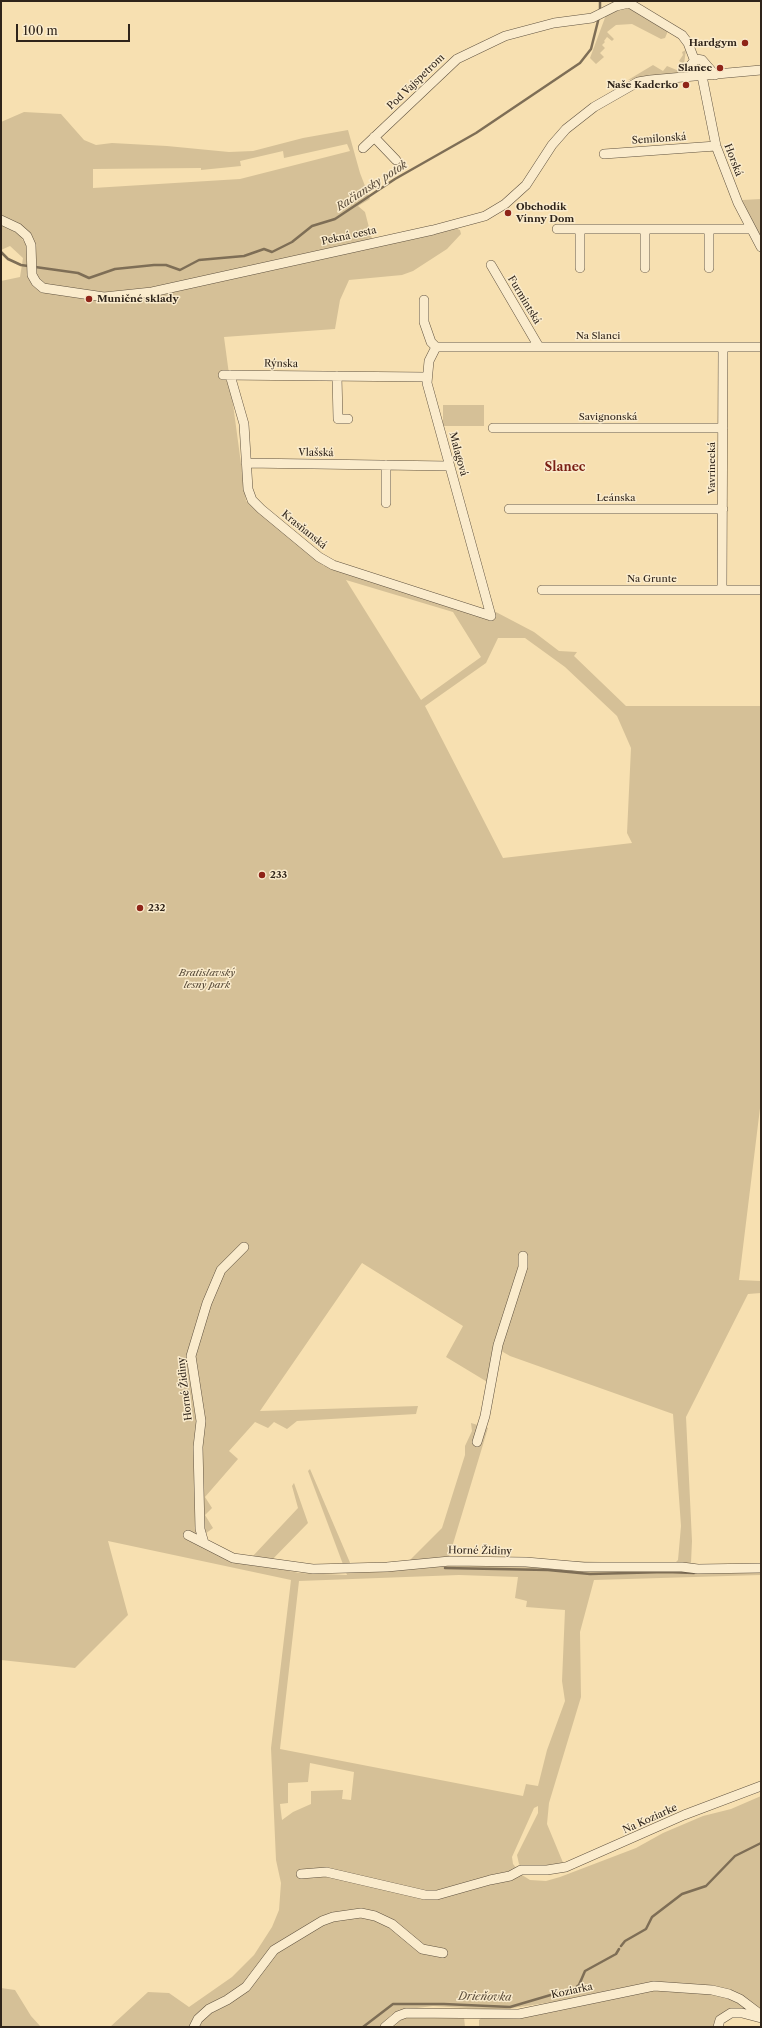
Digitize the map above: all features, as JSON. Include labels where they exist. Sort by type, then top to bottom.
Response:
[{"type":"street","name":"Pod Vajspetrom","points":[[363,148],[457,59],[505,36],[554,23],[593,18],[609,9],[629,3],[682,35],[688,43],[694,60]]},
{"type":"street","points":[[699,76],[690,66],[694,60],[702,60],[715,75]]},
{"type":"street","name":"Pekná cesta","points":[[1,220],[18,228],[27,236],[31,245],[31,271],[34,279],[43,288],[104,297],[126,296],[152,292],[474,220],[497,210],[513,198],[526,185],[552,145],[566,129],[594,107],[638,82],[761,70]]},
{"type":"street","name":"Horská","points":[[699,76],[716,146],[750,229],[761,247]]},
{"type":"street","points":[[374,137],[396,160]]},
{"type":"street","name":"Semilonská","points":[[604,154],[716,146]]},
{"type":"street","points":[[557,229],[750,229]]},
{"type":"street","points":[[580,229],[580,268]]},
{"type":"street","points":[[645,229],[645,268]]},
{"type":"street","points":[[709,229],[709,268]]},
{"type":"street","name":"Furmintská","points":[[491,265],[539,347]]},
{"type":"street","points":[[424,300],[424,322],[431,342],[436,347]]},
{"type":"street","name":"Na Slanci","points":[[436,347],[761,346]]},
{"type":"street","name":"Malagová","points":[[436,347],[429,361],[426,377],[491,616]]},
{"type":"street","name":"Vavrinecká","points":[[722,590],[723,347]]},
{"type":"street","name":"Rýnska","points":[[227,375],[426,377]]},
{"type":"street","name":"Krasňanská","points":[[227,375],[244,424],[248,489],[252,500],[261,509],[324,560],[338,567],[491,616]]},
{"type":"street","points":[[338,376],[338,419],[348,419]]},
{"type":"street","name":"Savignonská","points":[[493,428],[723,428]]},
{"type":"street","name":"Vlašská","points":[[246,463],[449,466]]},
{"type":"street","points":[[386,465],[386,504]]},
{"type":"street","name":"Leánska","points":[[509,509],[723,509]]},
{"type":"street","name":"Na Grunte","points":[[542,590],[761,590]]},
{"type":"street","name":"Horné Židiny","points":[[204,1543],[200,1529],[198,1447],[201,1421],[191,1356],[207,1303],[221,1270],[244,1247]]},
{"type":"street","points":[[476,1442],[485,1416],[498,1345],[523,1267],[523,1256]]},
{"type":"street","name":"Horné Židiny","points":[[188,1535],[232,1558],[313,1569],[387,1567],[450,1561],[526,1562],[584,1567],[682,1567],[698,1569],[761,1568]]},
{"type":"street","name":"Na Koziarke","points":[[301,1874],[320,1872],[334,1873],[431,1896],[510,1876],[521,1870],[547,1870],[566,1867],[684,1816],[761,1786]]},
{"type":"street","points":[[194,2027],[198,2019],[209,2009],[227,2000],[246,1987],[258,1974],[270,1954],[281,1945],[322,1921],[333,1917],[361,1913],[375,1916],[392,1924],[422,1949],[443,1953]]},
{"type":"street","name":"Koziarka","points":[[385,2027],[398,2016],[406,2012],[519,2014],[654,1986],[712,1990],[729,1994],[740,1999],[761,2015]]},
{"type":"street","points":[[718,2027],[720,2020],[731,2013],[742,2013],[761,2018]]},
{"type":"green space","points":[[625,8],[631,9],[668,31],[665,38],[661,39],[632,24],[616,25],[607,32],[614,39],[612,41],[607,37],[604,41],[605,42],[602,45],[605,48],[600,53],[604,57],[596,64],[590,58],[606,15],[614,10]]},
{"type":"green space","points":[[686,50],[684,64],[679,61],[683,55],[682,52]]},
{"type":"green space","points":[[684,64],[686,73],[628,80],[653,65],[663,71],[667,66],[679,71]]},
{"type":"green space","name":"Bratislavský lesný park","points":[[24,112],[61,114],[84,140],[96,145],[112,143],[167,146],[229,152],[253,151],[303,138],[348,130],[360,173],[370,199],[358,206],[365,212],[372,239],[455,228],[460,230],[461,234],[447,249],[413,271],[402,275],[349,280],[340,300],[335,329],[224,337],[246,501],[324,566],[326,565],[495,620],[494,611],[534,632],[559,651],[577,652],[574,656],[626,706],[761,706],[761,1100],[739,1280],[761,1281],[761,1293],[748,1294],[686,1417],[692,1541],[691,1563],[702,1565],[761,1564],[761,1575],[594,1580],[580,1632],[581,1697],[549,1803],[547,1824],[564,1865],[523,1868],[519,1864],[517,1855],[538,1813],[538,1806],[534,1808],[512,1857],[513,1864],[522,1875],[530,1880],[546,1881],[636,1848],[663,1833],[703,1816],[731,1809],[761,1796],[761,2016],[731,2011],[716,2027],[479,2027],[479,2020],[482,2017],[552,2002],[500,2010],[433,2006],[401,2010],[391,2015],[379,2027],[110,2027],[148,1992],[169,1993],[189,2007],[232,1977],[254,1955],[272,1927],[279,1910],[281,1883],[276,1860],[271,1748],[291,1580],[108,1541],[128,1615],[75,1668],[1,1660],[1,281],[20,277],[23,258],[10,246],[1,250],[1,225],[11,229],[20,236],[31,251],[33,240],[29,232],[20,224],[1,215],[1,122]],"holes":[[[347,144],[350,151],[240,179],[93,188],[93,169],[201,168],[201,170],[241,166],[240,161],[283,151],[284,158]],[[346,580],[453,612],[481,657],[421,700]],[[498,638],[525,638],[565,667],[617,716],[631,748],[627,833],[632,843],[503,858],[425,706],[486,663]],[[362,1263],[463,1326],[446,1357],[489,1383],[496,1348],[510,1356],[673,1414],[681,1526],[678,1560],[676,1562],[632,1563],[449,1557],[488,1428],[471,1423],[472,1431],[465,1446],[465,1455],[442,1528],[409,1561],[351,1565],[310,1469],[308,1471],[347,1575],[299,1573],[266,1566],[308,1523],[294,1483],[292,1486],[298,1508],[252,1557],[234,1554],[207,1540],[205,1534],[213,1528],[205,1515],[212,1508],[205,1497],[238,1459],[229,1451],[255,1422],[268,1428],[274,1422],[287,1429],[297,1421],[416,1414],[418,1406],[260,1411]],[[459,1575],[518,1577],[515,1598],[527,1601],[526,1607],[565,1610],[562,1681],[565,1701],[547,1750],[538,1786],[526,1784],[523,1796],[280,1749],[299,1581]],[[310,1763],[354,1772],[351,1800],[342,1799],[343,1790],[311,1791],[311,1804],[293,1812],[282,1820],[280,1804],[288,1803],[288,1783],[308,1782]],[[267,1965],[249,1989],[210,2013],[258,1973]]]},
{"type":"green space","points":[[761,199],[761,241],[742,200]]},
{"type":"green space","points":[[443,405],[484,405],[484,426],[443,426]]},
{"type":"green space","points":[[1,1988],[15,1990],[31,2016],[41,2027],[1,2027]]},
{"type":"green space","points":[[403,2016],[464,2017],[465,2027],[394,2027]]},
{"type":"waterway","name":"Račiansky potok","points":[[600,1],[600,12]]},
{"type":"waterway","name":"Račiansky potok","points":[[1,252],[8,259],[21,265],[78,273],[89,278],[115,269],[166,265],[180,270],[199,260],[244,256],[264,249],[272,252],[292,242],[312,226],[335,219],[395,179],[476,133],[580,63],[591,49],[599,17]]},
{"type":"waterway","points":[[445,1568],[548,1570],[590,1574],[666,1572],[694,1573]]},
{"type":"waterway","name":"Drieňovka","points":[[621,1946],[625,1941],[646,1929],[652,1917],[682,1894],[706,1886],[735,1856],[761,1843]]},
{"type":"waterway","name":"Drieňovka","points":[[363,2027],[393,2004],[444,2004],[510,2007],[554,1994],[570,1992],[579,1985],[585,1971],[616,1954],[619,1949]]},
{"type":"place","name":"Hardgym","points":[[745,43]]},
{"type":"place","name":"Slanec","points":[[720,68]]},
{"type":"place","name":"Naše Kaderko","points":[[686,85]]},
{"type":"place","name":"Obchodík Vínny Dom","points":[[508,213]]},
{"type":"place","name":"Muničné sklady","points":[[89,299]]},
{"type":"place","name":"233","points":[[262,875]]},
{"type":"place","name":"232","points":[[140,908]]},
{"type":"district","name":"Slanec","points":[[565,468]]}]
